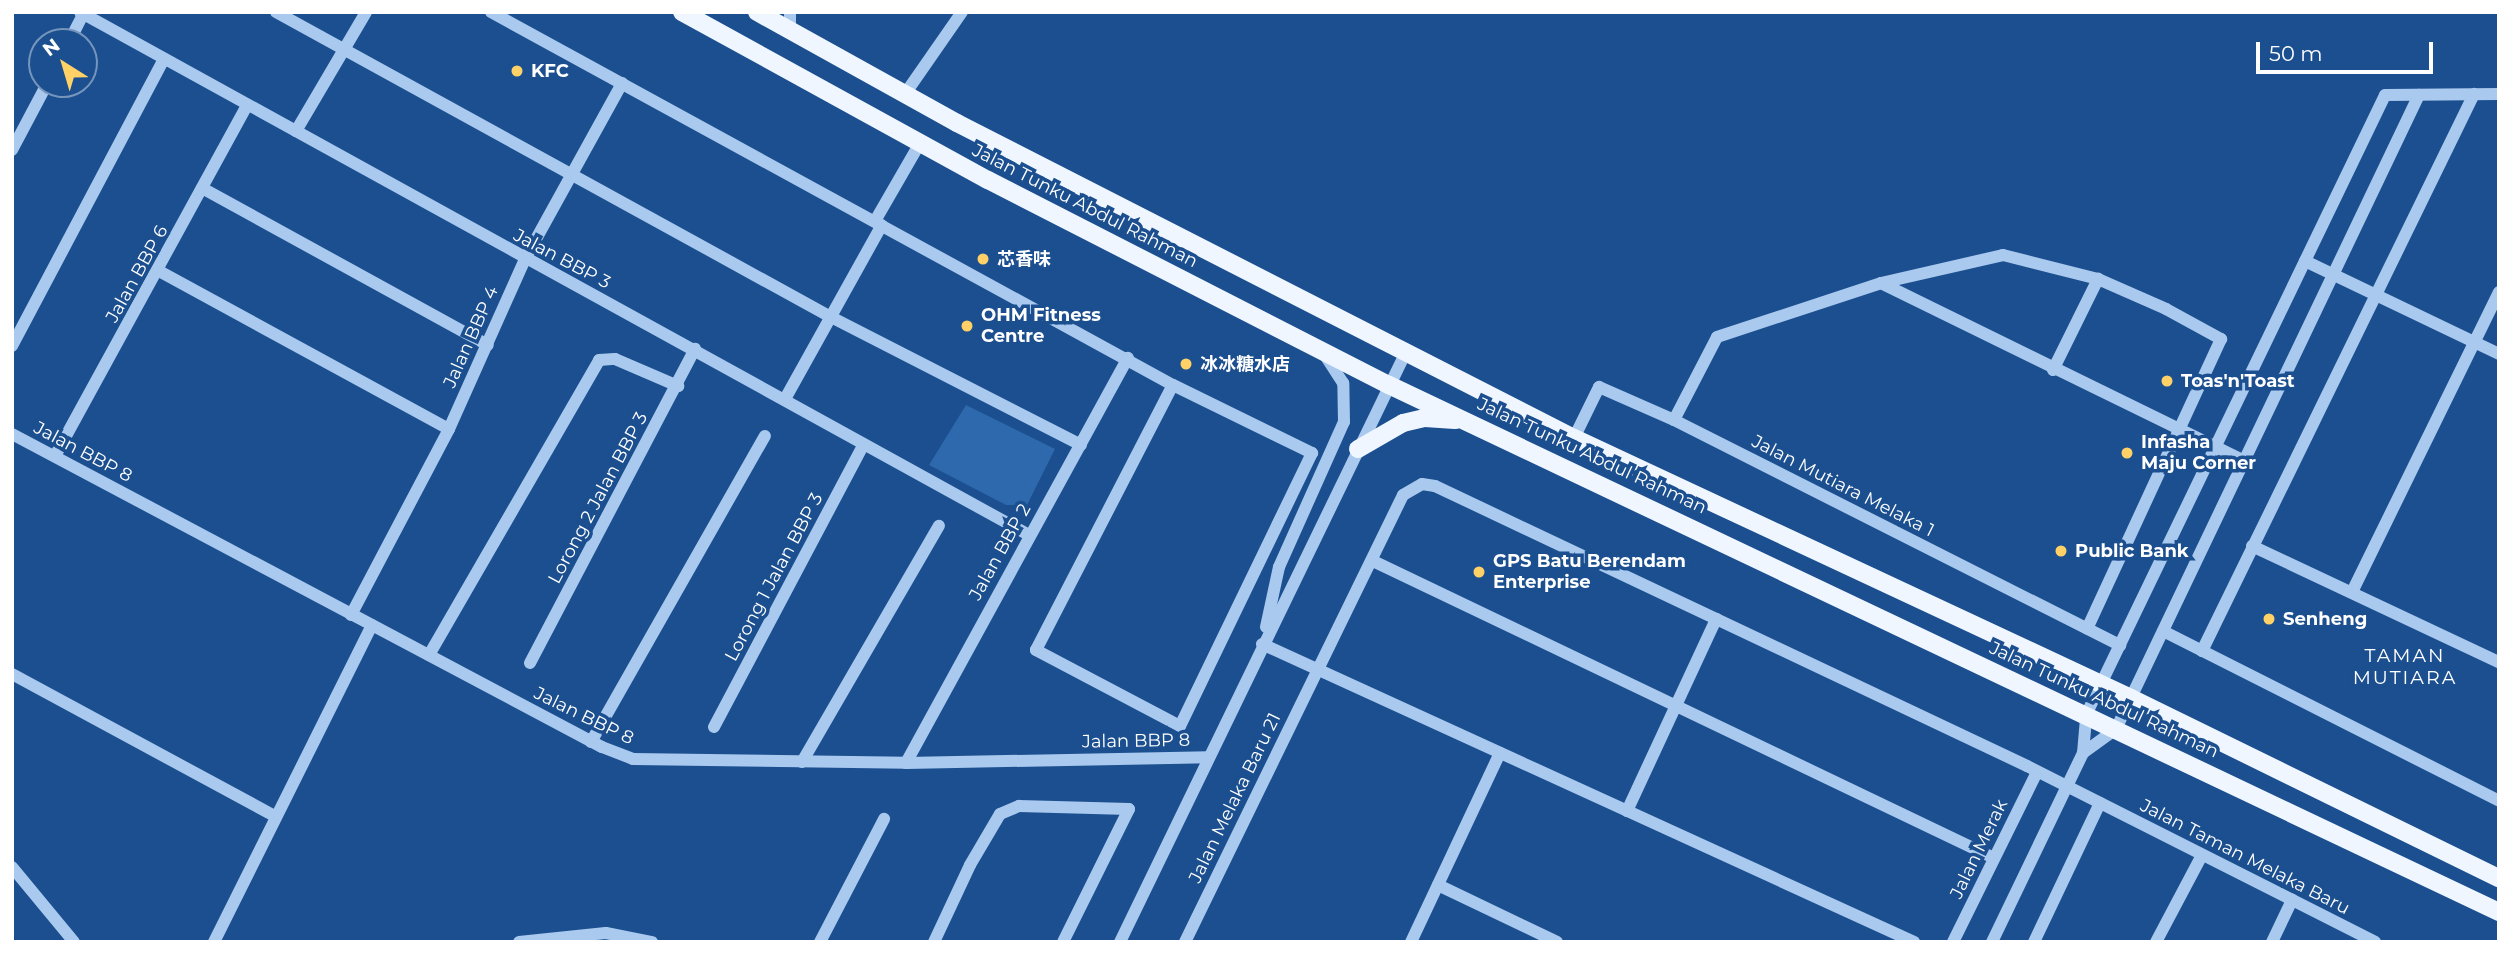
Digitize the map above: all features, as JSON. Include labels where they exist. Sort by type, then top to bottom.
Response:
[{"type":"main road","name":"Jalan Tunku Abdul Rahman","points":[[682,12],[920,143],[1389,385],[2499,912]]},
{"type":"main road","name":"Jalan Tunku Abdul Rahman","points":[[757,12],[790,21],[905,94],[1407,350],[1574,439],[2131,698],[2499,878]]},
{"type":"main road","points":[[1358,449],[1403,423],[1425,418],[1475,424]]},
{"type":"street","points":[[276,12],[829,316],[1081,444]]},
{"type":"street","points":[[296,131],[366,12]]},
{"type":"street","points":[[491,12],[1173,385],[1312,453],[1180,726],[1036,650],[1173,385]]},
{"type":"street","points":[[905,94],[962,12]]},
{"type":"street","name":"Jalan BBP 3","points":[[82,13],[1029,535]]},
{"type":"street","points":[[12,346],[164,59]]},
{"type":"street","name":"Jalan BBP 4","points":[[351,615],[449,429],[525,259],[622,83]]},
{"type":"street","points":[[2082,753],[2116,729],[2418,94]]},
{"type":"street","points":[[2202,651],[2474,94]]},
{"type":"street","points":[[1992,942],[2082,753],[2086,715],[2385,95],[2499,94]]},
{"type":"street","points":[[12,150],[40,98]]},
{"type":"street","name":"Jalan BBP 6","points":[[54,456],[159,271],[247,106]]},
{"type":"street","points":[[785,399],[920,143]]},
{"type":"street","points":[[202,188],[488,345]]},
{"type":"street","points":[[1674,420],[1717,337],[1881,283],[2003,255],[2098,279],[2221,339],[2087,629]]},
{"type":"street","points":[[2305,261],[2499,354]]},
{"type":"street","points":[[159,271],[449,429]]},
{"type":"street","points":[[2053,370],[2098,279]]},
{"type":"street","points":[[1881,283],[2053,370],[2244,461]]},
{"type":"street","points":[[2353,590],[2499,292]]},
{"type":"street","points":[[1262,644],[1279,567],[1344,422],[1343,383],[1317,346]]},
{"type":"street","name":"Lorong 2 Jalan BBP 3","points":[[530,663],[678,386],[695,349]]},
{"type":"street","points":[[1120,942],[1262,644],[1407,350]]},
{"type":"street","points":[[429,655],[599,360],[615,359],[678,386]]},
{"type":"street","name":"Jalan BBP 2","points":[[906,763],[1128,359]]},
{"type":"street","name":"Jalan Mutiara Melaka 1","points":[[1574,439],[1599,387],[1674,420],[2120,645]]},
{"type":"street","name":"Jalan BBP 8","points":[[12,434],[591,742],[633,759],[662,762],[906,763],[1208,757]]},
{"type":"street","points":[[591,742],[765,436]]},
{"type":"street","name":"Lorong 1 Jalan BBP 3","points":[[714,727],[864,444]]},
{"type":"street","name":"Jalan Melaka Baru 21","points":[[1185,942],[1403,495],[1412,487],[1436,485],[1716,619]]},
{"type":"street","points":[[802,762],[939,526]]},
{"type":"street","points":[[2252,546],[2353,590],[2499,662]]},
{"type":"street","points":[[1373,561],[1994,858]]},
{"type":"street","points":[[1627,811],[1716,619]]},
{"type":"street","name":"Jalan Taman Melaka Baru","points":[[1716,619],[2067,786],[2375,942]]},
{"type":"street","points":[[214,942],[372,625]]},
{"type":"street","points":[[2163,631],[2497,797]]},
{"type":"street","points":[[1262,644],[1914,942]]},
{"type":"street","points":[[12,674],[275,816]]},
{"type":"street","points":[[1411,942],[1500,753]]},
{"type":"street","name":"Jalan Merak","points":[[1953,942],[2037,772]]},
{"type":"street","points":[[2034,942],[2100,803]]},
{"type":"street","points":[[934,942],[970,865],[1000,814],[1018,806],[1129,808],[1063,942]]},
{"type":"street","points":[[820,942],[884,820]]},
{"type":"street","points":[[2156,942],[2202,855]]},
{"type":"street","points":[[12,867],[74,942]]},
{"type":"street","points":[[1438,885],[1538,938],[1557,942]]},
{"type":"street","points":[[2272,942],[2292,900]]},
{"type":"street","points":[[519,942],[606,933],[652,942]]},
{"type":"shaded area","points":[[966,405],[1055,449],[1027,505],[1006,505],[929,465]]},
{"type":"place","name":"KFC","points":[[517,71]]},
{"type":"place","name":"芯香味","points":[[983,259]]},
{"type":"place","name":"OHM Fitness Centre","points":[[967,326]]},
{"type":"place","name":"冰冰糖水店","points":[[1186,364]]},
{"type":"place","name":"Toas'n'Toast","points":[[2167,381]]},
{"type":"place","name":"Infasha Maju Corner","points":[[2127,453]]},
{"type":"place","name":"Public Bank","points":[[2061,551]]},
{"type":"place","name":"GPS Batu Berendam Enterprise","points":[[1479,572]]},
{"type":"place","name":"Senheng","points":[[2269,619]]},
{"type":"district","name":"TAMAN MUTIARA","points":[[2405,667]]}]
